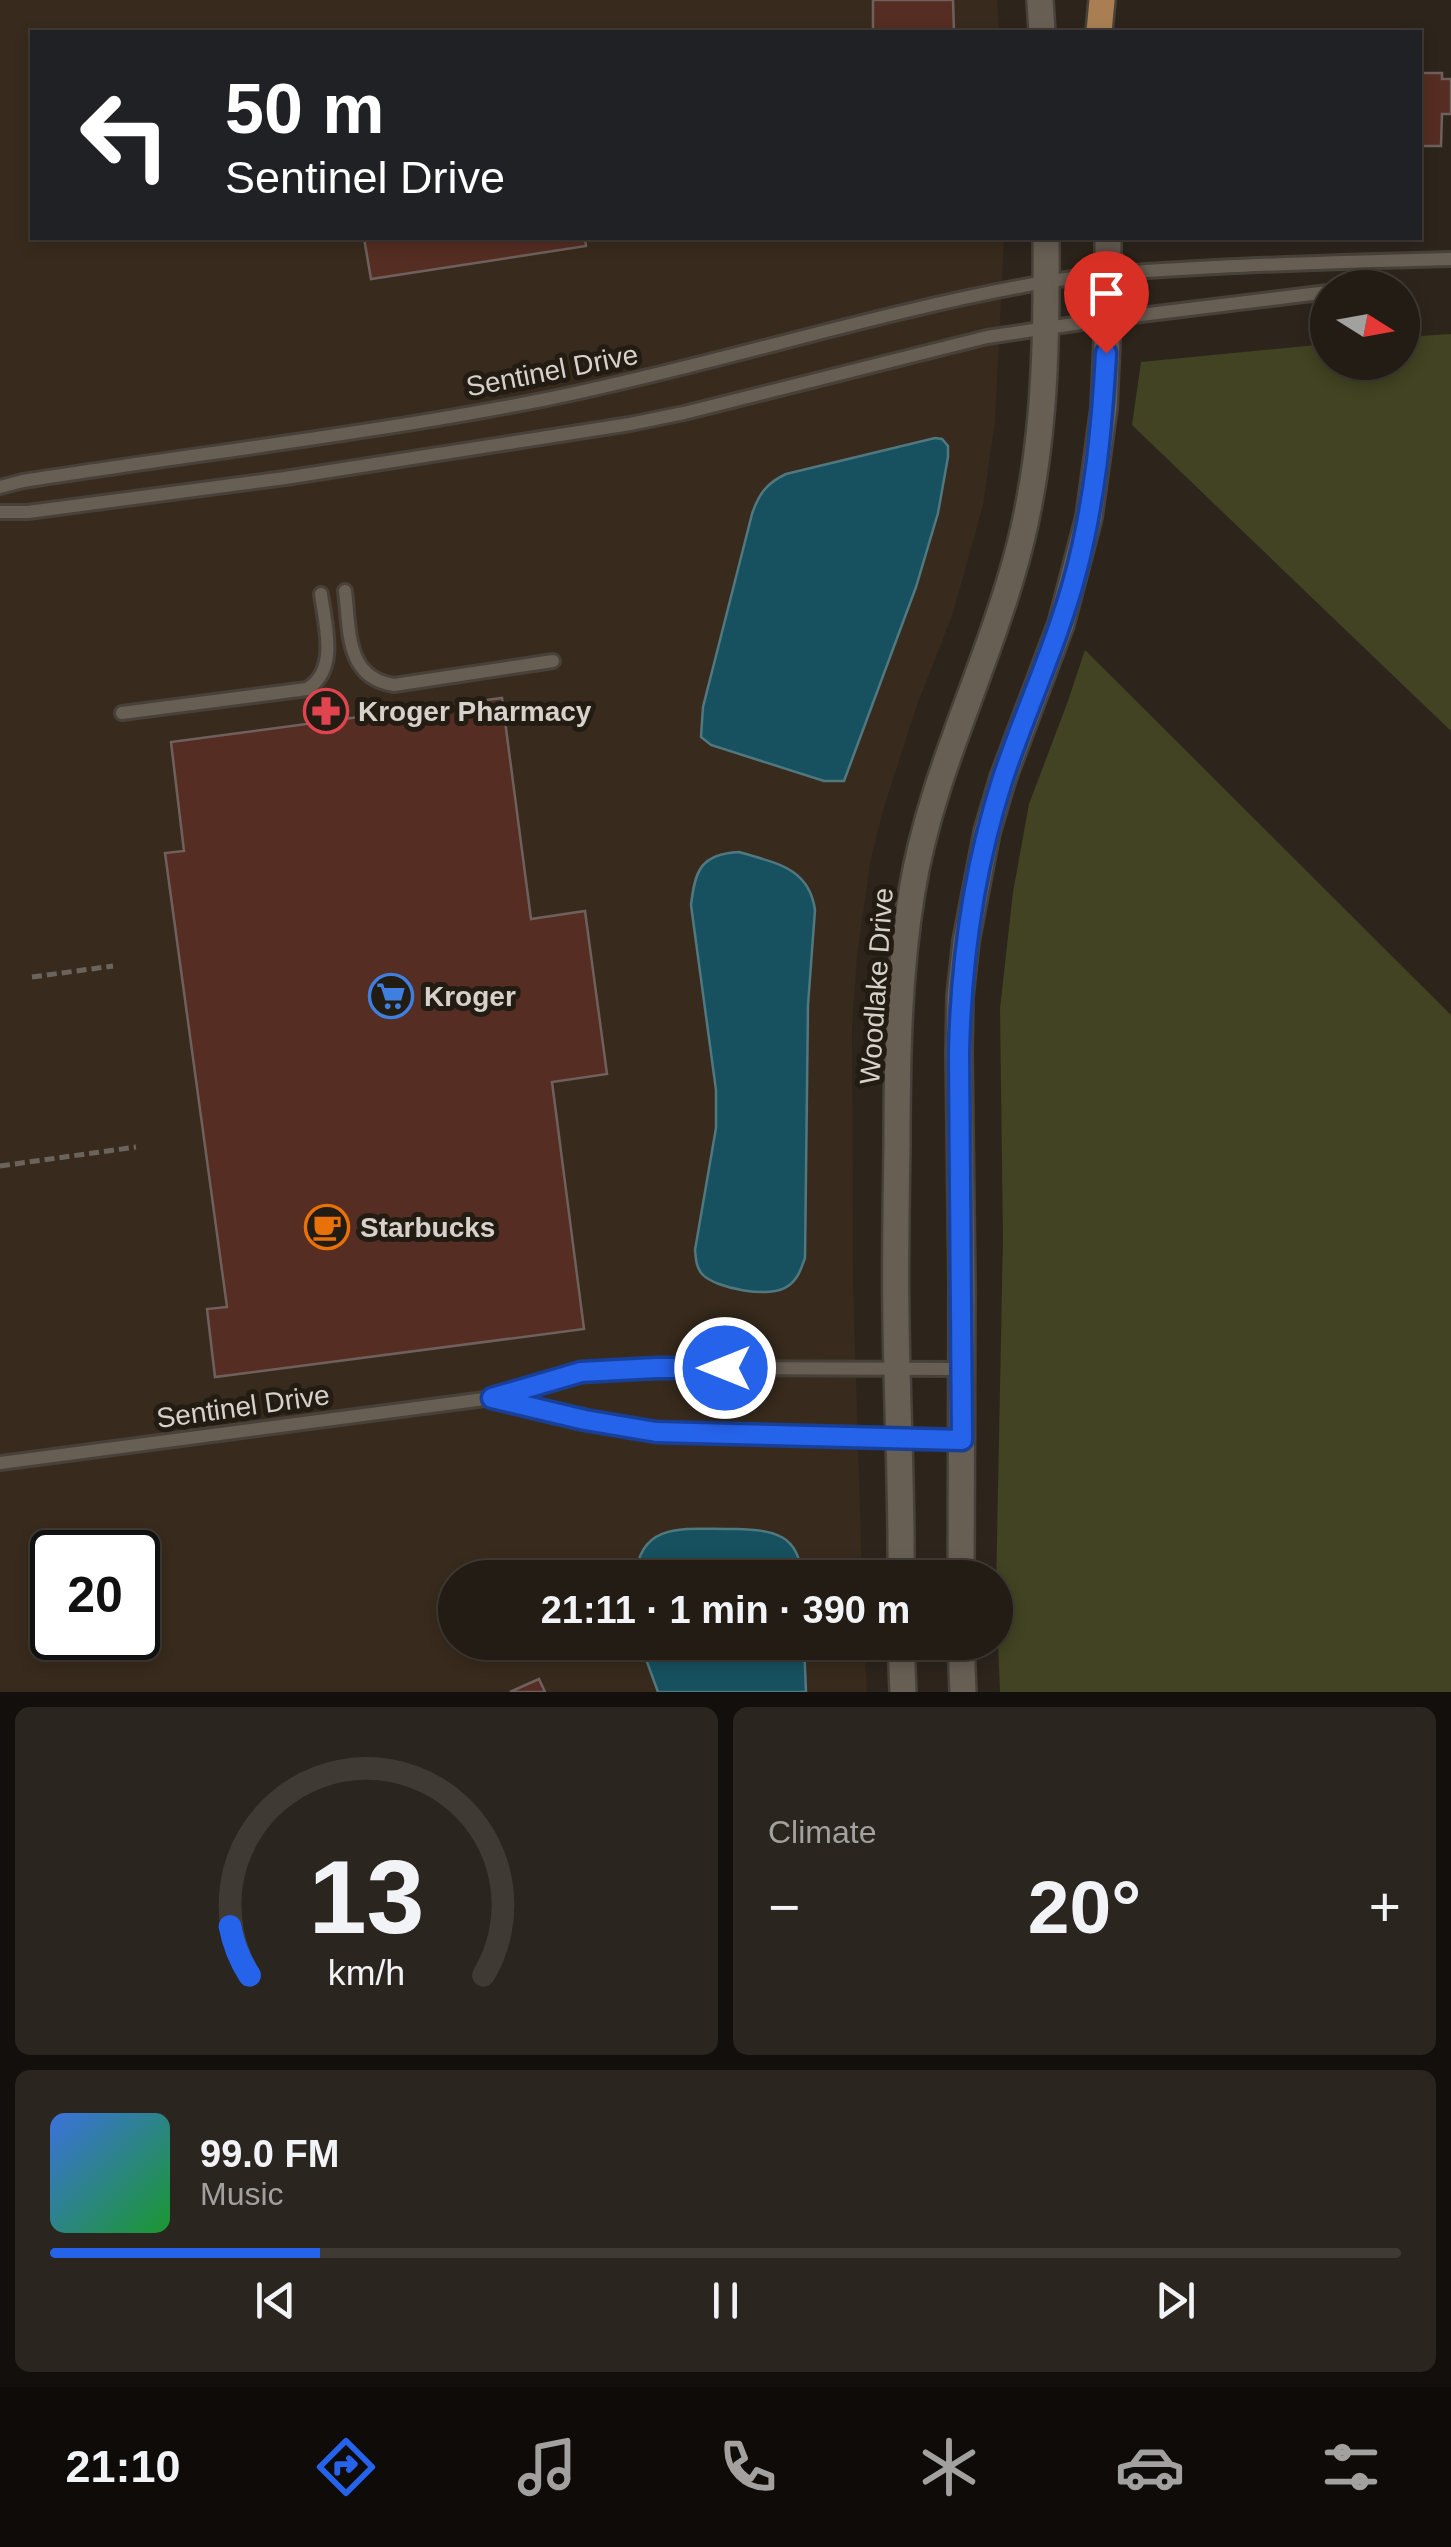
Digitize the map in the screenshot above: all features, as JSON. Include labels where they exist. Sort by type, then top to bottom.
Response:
[{"type":"main road","points":[[1098,0],[1098,30]]},
{"type":"street","points":[[1040,0],[1042,30]]},
{"type":"street","name":"Woodlake Drive","points":[[901,1560],[897,1052],[904,941],[912,886],[938,780],[997,624],[1027,520],[1043,410],[1046,240]]},
{"type":"street","points":[[961,1560],[959,1052],[966,941],[987,832],[1003,778],[1061,624],[1084,535],[1100,444],[1108,319],[1108,240]]},
{"type":"street","points":[[902,1660],[903,1692]]},
{"type":"street","points":[[961,1660],[963,1692]]},
{"type":"lane","name":"Sentinel Drive","points":[[0,487],[552,398],[1046,282],[1108,274],[1311,262],[1451,259]]},
{"type":"lane","points":[[0,512],[28,512],[285,478],[630,424],[987,337],[1310,294]]},
{"type":"lane","points":[[345,591],[353,653],[368,676],[380,683],[394,685],[553,661]]},
{"type":"lane","points":[[122,712],[307,690],[317,684],[327,662],[321,594]]},
{"type":"lane","name":"Sentinel Drive","points":[[0,1463],[492,1398],[581,1372],[962,1369]]},
{"type":"lane","name":"Sentinel Drive","points":[[492,1398],[656,1432],[962,1440]]},
{"type":"path","points":[[32,977],[112,966]]},
{"type":"path","points":[[0,1166],[136,1147]]},
{"type":"shaded area","points":[[0,0],[997,0],[999,30],[30,30],[30,240],[1004,240],[995,420],[983,505],[952,616],[918,702],[883,810],[870,863],[857,955],[852,1028],[853,1281],[861,1560],[438,1560],[438,1660],[865,1660],[867,1692],[0,1692]]},
{"type":"green space","points":[[1451,334],[1451,731],[1132,425],[1141,362],[1310,346],[1310,380],[1420,380],[1420,336]]},
{"type":"green space","points":[[1085,650],[1451,1015],[1451,1692],[1000,1692],[999,1660],[1013,1660],[1013,1560],[997,1560],[1003,1237],[1000,1009],[1013,892],[1029,804]]},
{"type":"water","points":[[935,438],[948,446],[938,513],[916,587],[844,781],[824,781],[711,745],[701,737],[703,707],[752,514],[761,494],[786,474]]},
{"type":"water","points":[[739,852],[777,864],[798,876],[806,884],[815,910],[808,1005],[805,1258],[791,1283],[769,1292],[744,1290],[709,1279],[699,1269],[695,1250],[716,1128],[716,1090],[691,905],[702,866],[716,856]]},
{"type":"water","points":[[686,1529],[773,1533],[790,1543],[799,1560],[639,1560],[657,1536]]},
{"type":"water","points":[[805,1660],[806,1692],[658,1692],[647,1662]]},
{"type":"building","points":[[873,0],[953,0],[954,30],[873,30]]},
{"type":"building","points":[[1422,73],[1442,73],[1442,79],[1451,79],[1451,114],[1442,114],[1441,146],[1422,146]]},
{"type":"building","points":[[364,240],[585,240],[586,246],[371,279]]},
{"type":"building","name":"Kroger","points":[[502,698],[531,919],[585,911],[607,1074],[552,1082],[584,1329],[215,1377],[207,1309],[227,1307],[165,853],[184,851],[171,742]]},
{"type":"building","points":[[539,1679],[545,1692],[510,1692]]},
{"type":"place","name":"Kroger Pharmacy","points":[[326,711]]},
{"type":"place","name":"Kroger","points":[[391,996]]},
{"type":"place","name":"Starbucks","points":[[327,1227]]},
{"type":"route","points":[[725,1368],[581,1372],[492,1398],[656,1432],[962,1440],[959,1052],[966,941],[987,832],[1003,778],[1061,624],[1076,572],[1098,462],[1106,353]]}]
